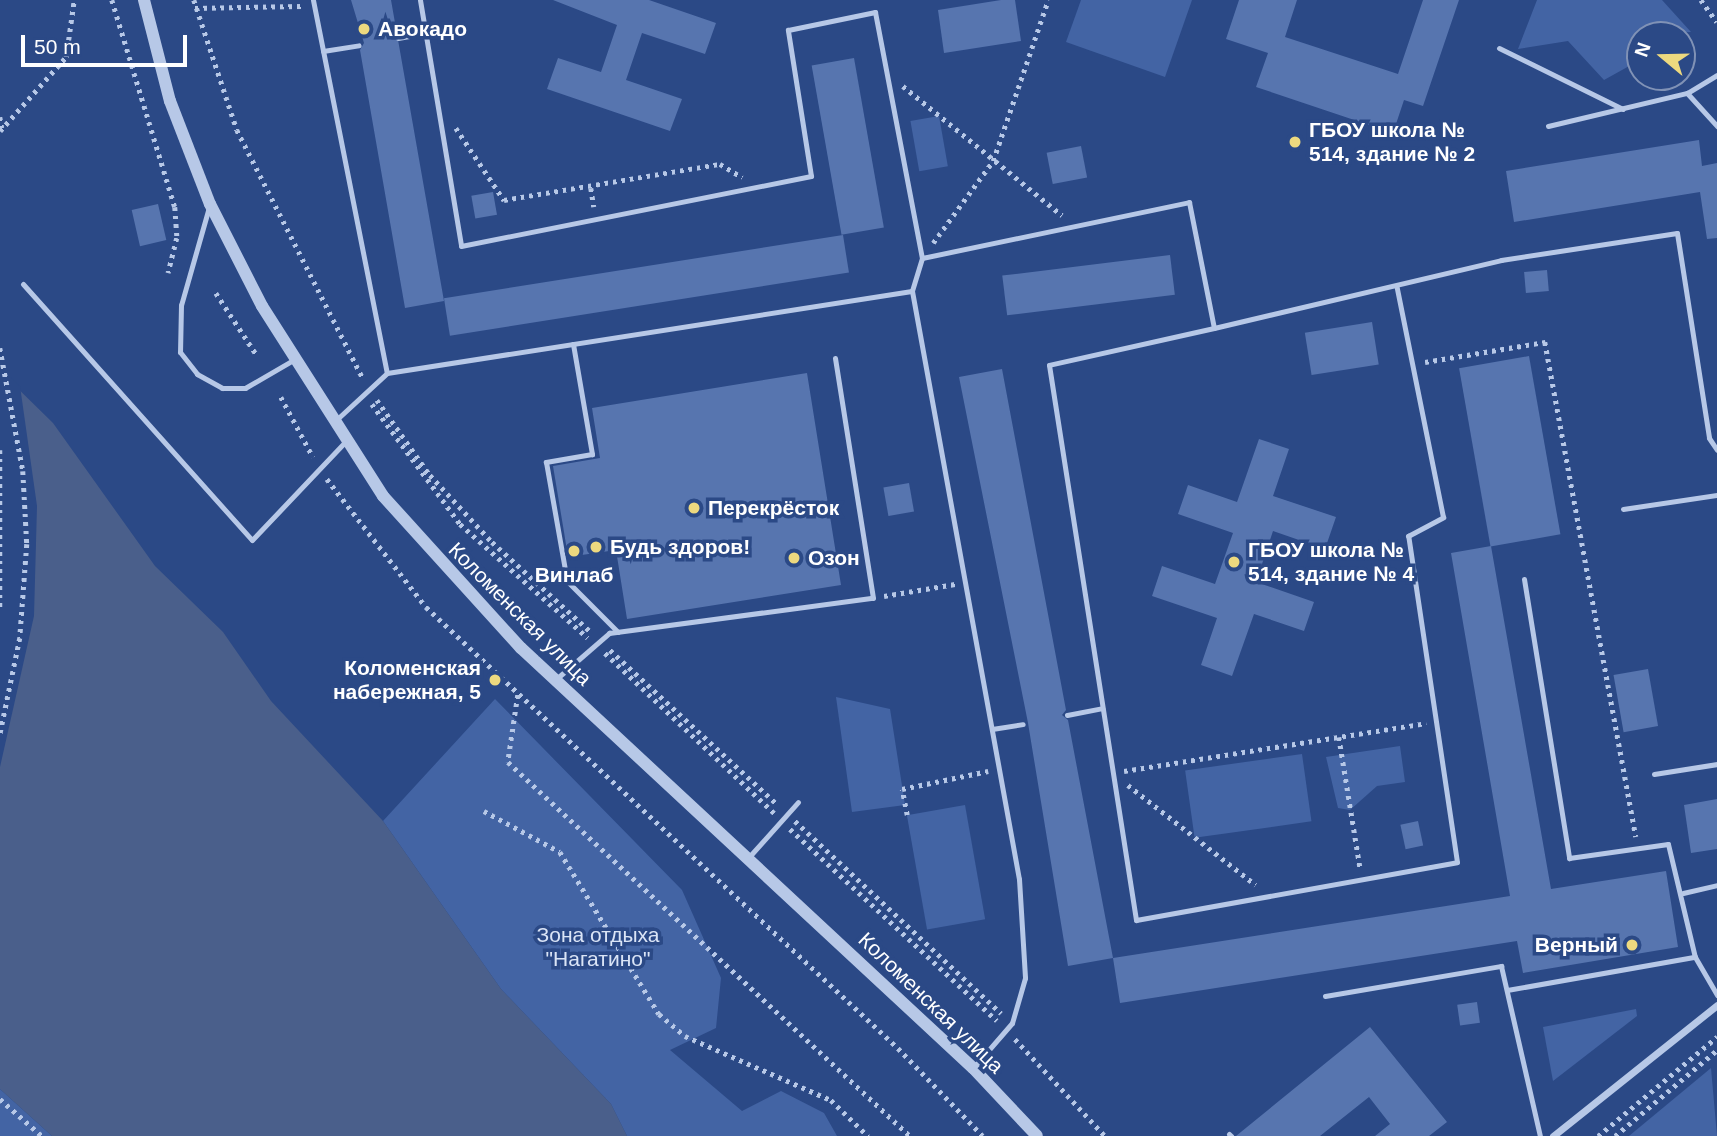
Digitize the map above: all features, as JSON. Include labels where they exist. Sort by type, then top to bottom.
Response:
[{"type":"street","name":"Коломенская улица","points":[[144,0],[170,101],[210,204],[295,359],[345,442],[454,580],[555,680],[973,1068],[1037,1136]]},
{"type":"street","points":[[1553,1136],[1717,1005]]},
{"type":"lane","points":[[420,0],[461,246],[811,176],[788,30],[875,12],[922,258],[912,291],[1019,878],[1025,978],[1012,1023],[973,1068]]},
{"type":"lane","points":[[314,3],[387,373]]},
{"type":"lane","points":[[398,38],[425,33]]},
{"type":"lane","points":[[323,51],[359,45]]},
{"type":"lane","points":[[1499,48],[1623,109]]},
{"type":"lane","points":[[1548,126],[1687,93],[1717,75]]},
{"type":"lane","points":[[1687,93],[1717,126]]},
{"type":"lane","points":[[922,258],[1189,202],[1214,328]]},
{"type":"lane","points":[[210,204],[181,305],[180,352],[197,374],[222,388],[245,388],[295,359]]},
{"type":"lane","points":[[1397,288],[1443,517],[1408,536],[1457,862],[1136,920],[1049,365],[1397,288],[1501,260],[1677,233],[1709,438],[1717,450]]},
{"type":"lane","points":[[23,284],[252,540],[345,442]]},
{"type":"lane","points":[[332,423],[387,373],[912,291]]},
{"type":"lane","points":[[573,344],[592,454],[546,462],[566,581],[618,632]]},
{"type":"lane","points":[[555,680],[598,643],[618,632],[873,598],[835,358]]},
{"type":"lane","points":[[1623,509],[1717,495]]},
{"type":"lane","points":[[1524,579],[1569,858],[1668,844],[1683,892],[1695,957],[1717,995]]},
{"type":"lane","points":[[1067,715],[1102,708]]},
{"type":"lane","points":[[992,730],[1023,724]]},
{"type":"lane","points":[[1654,774],[1717,764]]},
{"type":"lane","points":[[748,858],[798,802]]},
{"type":"lane","points":[[1683,892],[1717,885]]},
{"type":"lane","points":[[1507,990],[1695,957]]},
{"type":"lane","points":[[1325,996],[1501,966],[1541,1136]]},
{"type":"path","points":[[1,129],[66,57],[74,0]]},
{"type":"path","points":[[113,0],[175,207],[177,238],[168,273]]},
{"type":"path","points":[[194,0],[237,130],[367,392],[460,524],[598,643],[1012,1023]]},
{"type":"path","points":[[922,258],[993,161],[1048,0]]},
{"type":"path","points":[[1701,0],[1717,22]]},
{"type":"path","points":[[195,8],[314,3]]},
{"type":"path","points":[[887,72],[993,161],[1077,226]]},
{"type":"path","points":[[436,98],[504,200],[720,164],[758,186]]},
{"type":"path","points":[[0,117],[1,129]]},
{"type":"path","points":[[591,187],[596,219]]},
{"type":"path","points":[[216,293],[256,354]]},
{"type":"path","points":[[1412,364],[1545,342],[1638,849]]},
{"type":"path","points":[[0,348],[23,471],[27,544],[20,638],[0,735]]},
{"type":"path","points":[[367,392],[430,475],[484,533],[782,821],[1006,1030],[1105,1136]]},
{"type":"path","points":[[281,397],[319,469],[426,607],[898,1048],[984,1136]]},
{"type":"path","points":[[0,450],[0,610]]},
{"type":"path","points":[[873,598],[965,583]]},
{"type":"path","points":[[518,695],[508,762],[910,1136]]},
{"type":"path","points":[[1112,773],[1436,722]]},
{"type":"path","points":[[1339,737],[1362,880]]},
{"type":"path","points":[[907,815],[902,789],[1000,768]]},
{"type":"path","points":[[1112,773],[1271,896]]},
{"type":"path","points":[[484,811],[560,852],[659,1014],[685,1036],[831,1100],[868,1136]]},
{"type":"path","points":[[1598,1136],[1717,1037]]},
{"type":"path","points":[[1615,1136],[1717,1051]]},
{"type":"path","points":[[0,1099],[41,1136]]},
{"type":"green space","points":[[1081,0],[1192,0],[1165,77],[1066,42]]},
{"type":"green space","points":[[1537,0],[1662,0],[1681,21],[1626,21],[1626,68],[1604,80],[1568,41],[1518,49]]},
{"type":"green space","points":[[939,116],[948,166],[919,171],[910,121]]},
{"type":"green space","points":[[836,697],[890,709],[905,805],[852,812]]},
{"type":"green space","name":"Зона отдыха \"Нагатино\"","points":[[495,699],[682,890],[721,978],[716,1028],[670,1050],[742,1111],[781,1091],[824,1113],[837,1136],[627,1136],[611,1104],[501,989],[383,821]]},
{"type":"green space","points":[[1400,746],[1405,782],[1377,786],[1350,810],[1338,808],[1326,757]]},
{"type":"green space","points":[[1302,754],[1311,821],[1195,838],[1185,770]]},
{"type":"green space","points":[[965,805],[985,919],[927,929],[907,815]]},
{"type":"green space","points":[[1636,1009],[1637,1016],[1553,1081],[1543,1027]]},
{"type":"green space","points":[[1711,1068],[1717,1136],[1629,1136]]},
{"type":"green space","points":[[0,1089],[52,1136],[0,1136]]},
{"type":"shaded area","points":[[0,371],[53,423],[155,566],[223,632],[271,701],[383,821],[501,989],[611,1104],[627,1136],[52,1136],[0,1089]]},
{"type":"pier","points":[[0,368],[20,386],[37,506],[34,616],[0,767]]},
{"type":"building","points":[[351,0],[391,0],[444,301],[405,308],[360,50],[364,43]]},
{"type":"building","points":[[553,0],[649,0],[716,23],[705,54],[642,33],[626,80],[682,99],[670,131],[547,89],[558,58],[601,72],[617,25]]},
{"type":"building","points":[[1015,0],[1021,41],[944,53],[938,10]]},
{"type":"building","points":[[1239,0],[1297,0],[1285,37],[1398,74],[1423,0],[1459,0],[1423,106],[1404,100],[1393,133],[1256,87],[1268,53],[1226,39]]},
{"type":"building","points":[[854,58],[884,227],[842,235],[812,65]]},
{"type":"building","points":[[1699,140],[1702,166],[1717,163],[1717,238],[1707,239],[1700,192],[1514,222],[1506,171]]},
{"type":"building","points":[[1081,146],[1087,177],[1053,184],[1047,153]]},
{"type":"building","points":[[493,192],[497,215],[475,218],[471,196]]},
{"type":"building","points":[[158,204],[166,240],[140,246],[132,210]]},
{"type":"building","points":[[843,235],[849,273],[450,336],[444,298]]},
{"type":"building","points":[[1170,255],[1175,295],[1007,315],[1002,276]]},
{"type":"building","points":[[1547,270],[1549,291],[1526,293],[1524,272]]},
{"type":"building","points":[[1372,322],[1379,364],[1312,375],[1305,333]]},
{"type":"building","points":[[1529,356],[1560,534],[1491,547],[1459,368]]},
{"type":"building","points":[[1002,369],[1066,710],[1062,715],[1068,720],[1113,958],[1068,966],[1028,723],[959,377]]},
{"type":"building","name":"Перекрёсток","points":[[807,373],[841,585],[627,619],[616,550],[568,557],[553,466],[600,458],[592,408]]},
{"type":"building","points":[[1259,439],[1289,449],[1273,496],[1336,517],[1325,549],[1273,531],[1256,582],[1314,602],[1304,631],[1254,614],[1232,676],[1201,665],[1217,618],[1152,596],[1162,566],[1215,584],[1233,533],[1178,514],[1188,485],[1237,502]]},
{"type":"building","points":[[909,483],[914,512],[888,516],[883,488]]},
{"type":"building","points":[[1491,546],[1551,889],[1666,871],[1678,947],[1523,973],[1517,941],[1120,1003],[1113,958],[1510,896],[1451,553]]},
{"type":"building","points":[[1648,669],[1658,726],[1624,732],[1614,675]]},
{"type":"building","points":[[1717,799],[1717,849],[1691,853],[1684,805]]},
{"type":"building","points":[[1418,821],[1423,845],[1406,849],[1400,825]]},
{"type":"building","points":[[1477,1002],[1480,1023],[1460,1026],[1457,1005]]},
{"type":"building","points":[[1370,1027],[1447,1122],[1429,1136],[1375,1136],[1390,1124],[1369,1097],[1320,1136],[1236,1136]]},
{"type":"place","name":"Авокадо","points":[[364,29]]},
{"type":"place","name":"ГБОУ школа № 514, здание № 2","points":[[1295,142]]},
{"type":"place","name":"Перекрёсток","points":[[694,508]]},
{"type":"place","name":"Будь здоров!","points":[[596,547]]},
{"type":"place","name":"Винлаб","points":[[574,551]]},
{"type":"place","name":"Озон","points":[[794,558]]},
{"type":"place","name":"ГБОУ школа № 514, здание № 4","points":[[1234,562]]},
{"type":"place","name":"Коломенская набережная, 5","points":[[495,680]]},
{"type":"place","name":"Верный","points":[[1632,945]]}]
